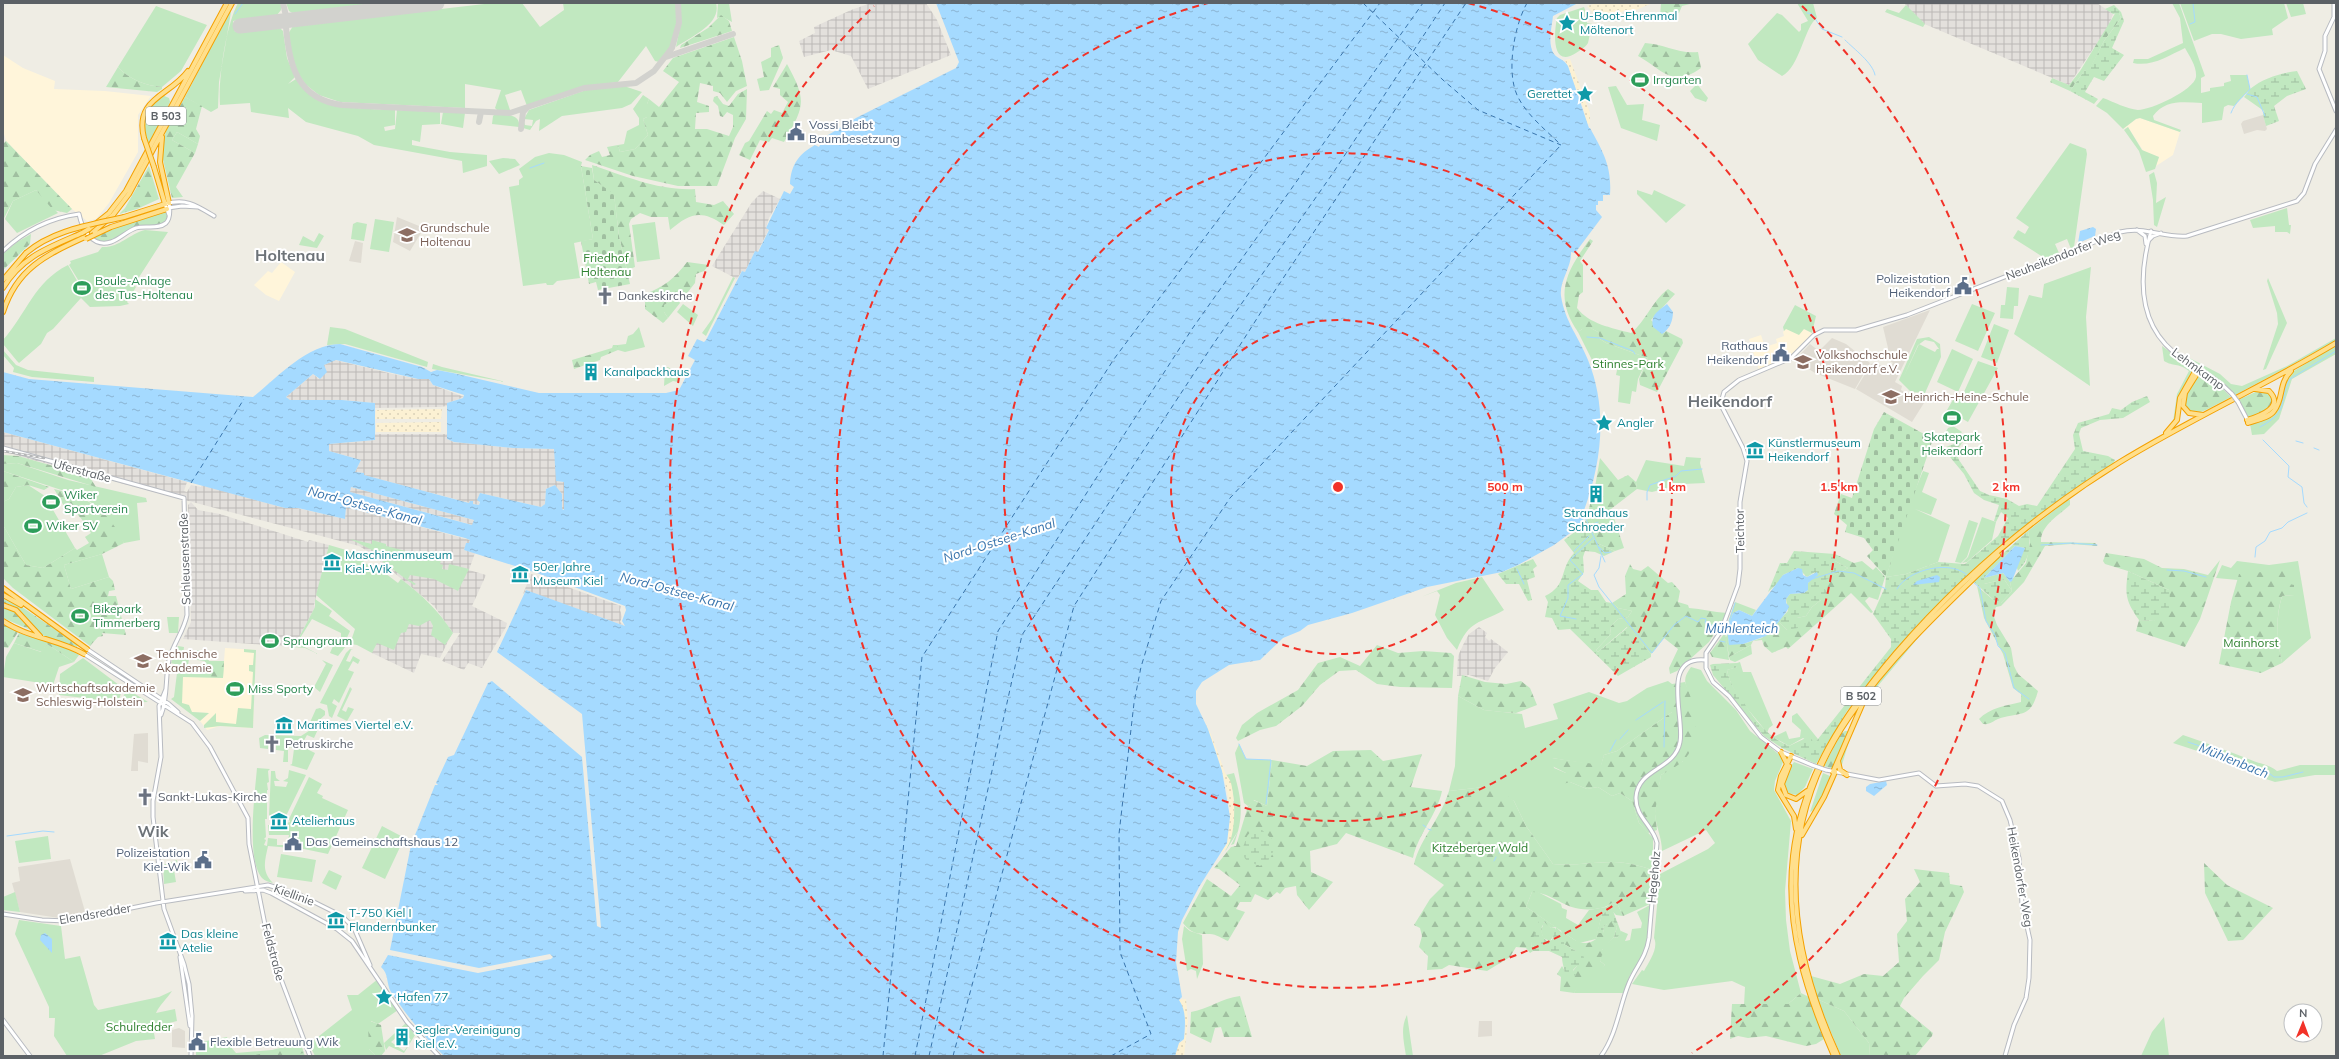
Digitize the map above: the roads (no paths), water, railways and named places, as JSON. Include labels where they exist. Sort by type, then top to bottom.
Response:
[{"type":"highway","name":"B 503","points":[[3,312],[12,290],[26,271],[42,258],[86,238],[121,198],[227,3]]},
{"type":"highway","name":"B 503","points":[[3,288],[15,271],[34,254],[82,233],[91,233],[106,223],[125,200],[232,3]]},
{"type":"highway","points":[[168,206],[144,138],[143,122],[149,104],[160,94],[182,79],[195,62]]},
{"type":"highway","points":[[167,124],[160,144],[159,155],[168,206]]},
{"type":"highway","points":[[91,233],[168,206]]},
{"type":"highway","points":[[3,280],[26,253],[44,240],[59,234],[168,206]]},
{"type":"highway","name":"B 502","points":[[1836,1055],[1811,1001],[1796,946],[1791,887],[1796,836],[1809,788],[1829,745],[1846,716],[1868,686],[1916,630],[2021,532],[2066,498],[2153,443],[2293,368],[2336,343]]},
{"type":"highway","points":[[2248,422],[2274,412],[2279,403],[2282,382],[2293,368]]},
{"type":"highway","points":[[2198,369],[2185,394],[2183,406],[2189,413],[2205,414]]},
{"type":"highway","points":[[2153,443],[2169,431],[2177,420],[2180,398],[2198,369]]},
{"type":"highway","points":[[2248,391],[2257,389],[2269,391],[2274,398],[2274,404],[2266,414],[2248,422]]},
{"type":"highway","name":"B 502","points":[[1836,1055],[1815,1001],[1800,946],[1795,898],[1799,842],[1805,811],[1819,772],[1848,718],[1871,687],[1967,581]]},
{"type":"highway","points":[[3,588],[88,649]]},
{"type":"highway","points":[[3,595],[35,612]]},
{"type":"highway","points":[[3,605],[16,610],[34,631],[43,637]]},
{"type":"highway","points":[[3,621],[25,632],[43,637],[84,654]]},
{"type":"highway","name":"B 502","points":[[1799,842],[1806,824],[1824,797],[1838,760],[1871,687]]},
{"type":"highway","points":[[1782,752],[1787,765]]},
{"type":"highway","points":[[1792,757],[1784,778],[1782,790],[1786,795],[1796,799],[1805,794],[1809,788]]},
{"type":"highway","name":"B 502","points":[[1792,757],[1781,776],[1778,790],[1794,816],[1796,836]]},
{"type":"highway","points":[[1838,760],[1840,770],[1847,776]]},
{"type":"street","points":[[2334,3],[2334,17],[2325,36],[2325,51],[2320,69],[2336,111]]},
{"type":"street","name":"Neuheikendorfer Weg","points":[[1722,400],[1725,391],[1732,384],[1791,358],[1814,335],[1824,330],[1856,330],[1906,315],[2120,232],[2135,229],[2149,230],[2178,237],[2192,235],[2296,201],[2304,193],[2315,164],[2336,130]]},
{"type":"street","points":[[3,251],[28,232],[46,222],[79,214],[83,229],[91,238],[106,243],[134,229],[160,226],[166,223],[169,215],[168,206],[187,201],[214,216]]},
{"type":"street","points":[[2135,229],[2144,234],[2147,242]]},
{"type":"street","points":[[2147,242],[2149,230]]},
{"type":"street","points":[[2147,242],[2152,236],[2161,233]]},
{"type":"street","name":"Lehmkamp","points":[[2147,242],[2142,274],[2143,296],[2150,321],[2170,350],[2224,386],[2232,394],[2238,402],[2248,422]]},
{"type":"street","name":"Teichtor","points":[[1705,660],[1708,648],[1721,631],[1726,619],[1738,585],[1740,569],[1740,502],[1747,461],[1743,448],[1724,410],[1722,400]]},
{"type":"street","name":"Uferstraße","points":[[3,448],[184,498]]},
{"type":"street","name":"Schleusenstraße","points":[[162,701],[166,689],[170,657],[183,630],[187,615],[184,498]]},
{"type":"street","points":[[88,649],[162,701]]},
{"type":"street","points":[[84,654],[159,703],[161,715]]},
{"type":"street","name":"Heikendorfer Weg","points":[[1705,660],[1707,672],[1713,682],[1728,696],[1755,731],[1782,752],[1792,757],[1847,776],[1883,780],[1919,773],[1936,786],[1965,784],[1978,786],[1993,794],[2004,805],[2018,858],[2022,904],[2030,940],[2029,978],[2026,998],[2014,1025],[2005,1056]]},
{"type":"street","name":"Hegeholz","points":[[1601,1056],[1621,1014],[1629,984],[1645,956],[1648,943],[1657,843],[1652,830],[1638,810],[1637,791],[1646,776],[1669,762],[1676,753],[1680,744],[1681,731],[1677,685],[1678,675],[1690,661],[1705,660]]},
{"type":"street","points":[[162,701],[161,764],[153,809],[162,902],[180,957],[184,964],[189,984],[192,1016],[191,1056]]},
{"type":"street","name":"Feldstraße","points":[[162,701],[178,712],[202,733],[239,798],[248,818],[249,844],[274,962],[310,1056]]},
{"type":"street","name":"Kiellinie","points":[[237,891],[268,885],[286,890],[342,916],[354,928],[370,965]]},
{"type":"street","points":[[237,891],[259,890]]},
{"type":"street","name":"Kiellinie","points":[[259,890],[271,893],[341,932],[355,944],[407,1022],[439,1056]]},
{"type":"street","name":"Elendsredder","points":[[3,914],[42,920],[67,921],[162,902],[237,891]]},
{"type":"street","points":[[3,1020],[30,1056]]},
{"type":"water","name":"Nord-Ostsee-Kanal","points":[[936,3],[1578,3],[1553,16],[1550,35],[1551,45],[1554,54],[1568,66],[1589,128],[1606,160],[1610,176],[1610,195],[1603,195],[1603,201],[1598,201],[1598,205],[1596,205],[1596,210],[1602,217],[1575,253],[1571,252],[1570,263],[1561,290],[1561,296],[1566,314],[1588,360],[1598,398],[1600,436],[1598,456],[1595,475],[1583,513],[1585,517],[1573,531],[1554,545],[1502,572],[1427,587],[1352,613],[1308,625],[1300,631],[1283,638],[1260,660],[1229,665],[1202,682],[1196,691],[1196,704],[1208,729],[1222,771],[1230,817],[1227,843],[1199,887],[1182,920],[1178,932],[1176,962],[1182,997],[1179,1000],[1183,1009],[1185,1024],[1184,1039],[1179,1043],[1175,1056],[444,1056],[416,1026],[391,992],[384,970],[381,967],[388,955],[478,973],[551,959],[553,957],[550,954],[479,968],[390,950],[411,845],[435,785],[438,785],[436,783],[448,757],[454,755],[488,683],[492,681],[582,757],[597,926],[601,928],[582,714],[497,652],[526,590],[625,626],[622,621],[626,610],[625,606],[537,573],[464,550],[466,543],[469,543],[470,540],[465,538],[346,507],[345,519],[298,508],[285,508],[3,432],[3,372],[29,379],[253,397],[293,363],[304,356],[328,345],[340,344],[422,367],[431,372],[437,370],[453,373],[539,393],[666,393],[679,390],[695,360],[688,356],[697,339],[704,342],[706,340],[742,271],[745,272],[755,251],[758,252],[769,230],[766,228],[784,191],[790,194],[794,187],[790,184],[792,171],[800,156],[815,145],[819,147],[822,141],[820,140],[856,118],[956,68],[959,62]],"holes":[[[336,360],[418,379],[429,379],[433,385],[464,395],[463,398],[447,403],[447,439],[454,442],[513,448],[554,449],[556,481],[564,482],[564,510],[562,509],[562,494],[555,485],[546,489],[545,504],[541,507],[480,493],[477,500],[480,502],[479,505],[473,504],[473,501],[470,501],[469,503],[364,475],[364,473],[355,472],[361,460],[329,451],[329,444],[375,440],[375,403],[342,400],[290,400],[286,397],[313,374],[320,379],[327,372],[324,365]],[[351,487],[474,520],[472,525],[350,492]]]},
{"type":"water","points":[[2093,227],[2096,229],[2095,236],[2078,243],[2080,231]]},
{"type":"water","points":[[1667,304],[1673,312],[1672,318],[1669,327],[1662,334],[1653,327],[1652,323],[1654,316]]},
{"type":"water","points":[[2015,546],[2025,548],[2012,581],[2010,582],[2003,573],[1984,578]]},
{"type":"water","name":"Mühlenteich","points":[[1798,568],[1802,569],[1803,575],[1807,577],[1817,572],[1818,575],[1808,583],[1808,590],[1804,593],[1790,594],[1786,599],[1786,603],[1789,606],[1788,609],[1766,636],[1743,644],[1729,645],[1727,629],[1733,613],[1739,610],[1752,616],[1783,575]]},
{"type":"water","points":[[1937,575],[1940,577],[1939,582],[1913,585],[1917,581]]},
{"type":"water","points":[[1886,781],[1887,785],[1874,796],[1866,791],[1866,787],[1870,784]]},
{"type":"water","points":[[45,933],[52,939],[52,953],[40,940],[41,935]]},
{"type":"waterway","points":[[235,14],[243,3]]},
{"type":"waterway","points":[[2190,24],[2195,22],[2193,3]]},
{"type":"waterway","points":[[1807,13],[1812,14],[1822,29],[1842,37]]},
{"type":"waterway","points":[[1845,40],[1867,61],[1874,70],[1875,75]]},
{"type":"waterway","points":[[2231,113],[2237,103],[2250,89],[2247,75]]},
{"type":"waterway","points":[[2247,94],[2257,97],[2265,116]]},
{"type":"waterway","points":[[530,168],[544,163]]},
{"type":"waterway","points":[[1587,337],[1600,338],[1633,351],[1635,354]]},
{"type":"waterway","points":[[2260,427],[2270,421],[2280,411],[2290,379],[2336,351]]},
{"type":"waterway","points":[[2263,440],[2289,466],[2288,477],[2302,487],[2304,503],[2307,507]]},
{"type":"waterway","points":[[2296,441],[2303,443]]},
{"type":"waterway","points":[[2314,448],[2319,450]]},
{"type":"waterway","points":[[1647,500],[1647,492],[1650,485],[1676,476],[1681,471],[1702,469]]},
{"type":"waterway","points":[[2255,557],[2256,547],[2265,541],[2270,532],[2282,528],[2288,522],[2307,513]]},
{"type":"waterway","points":[[1585,517],[1605,562]]},
{"type":"waterway","points":[[1589,526],[1598,522]]},
{"type":"waterway","points":[[1574,551],[1589,536]]},
{"type":"waterway","points":[[1576,619],[1560,616],[1568,598],[1568,585],[1583,574],[1570,560],[1593,538]]},
{"type":"waterway","points":[[2041,545],[2071,543],[2097,545]]},
{"type":"waterway","points":[[1599,547],[1605,553],[1611,552]]},
{"type":"waterway","points":[[1601,556],[1599,568],[1594,575],[1599,587],[1652,653],[1674,625],[1686,616],[1698,622],[1701,618],[1706,619],[1705,623],[1718,627],[1716,633]]},
{"type":"waterway","name":"Mühlenbach","points":[[1897,589],[1910,576],[1941,567],[1952,568],[1961,571],[1968,576]]},
{"type":"waterway","points":[[1517,569],[1524,584]]},
{"type":"waterway","points":[[2167,570],[2184,571],[2206,577]]},
{"type":"waterway","name":"Mühlenbach","points":[[1812,579],[1838,571],[1854,573],[1886,589]]},
{"type":"waterway","name":"Mühlenbach","points":[[1973,582],[1980,588],[1986,621],[1995,635],[1998,646],[2005,653],[2014,688],[2029,699]]},
{"type":"waterway","points":[[1727,628],[1735,603]]},
{"type":"waterway","points":[[1720,641],[1725,642]]},
{"type":"waterway","points":[[1664,747],[1665,701]]},
{"type":"waterway","points":[[1636,720],[1663,702]]},
{"type":"waterway","points":[[1620,739],[1628,730]]},
{"type":"waterway","points":[[1610,751],[1616,740]]},
{"type":"waterway","name":"Mühlenbach","points":[[2188,742],[2232,757],[2251,767],[2265,770],[2274,777],[2283,777],[2303,772]]},
{"type":"waterway","points":[[1239,744],[1246,759],[1271,760],[1266,804]]},
{"type":"waterway","points":[[7,836],[43,831],[54,832]]},
{"type":"waterway","points":[[1499,853],[1502,847]]},
{"type":"waterway","points":[[1494,861],[1496,857]]},
{"type":"railway","points":[[3,451],[44,458]]},
{"type":"place","name":"U-Boot-Ehrenmal Möltenort","points":[[1567,23]]},
{"type":"place","name":"Irrgarten","points":[[1640,80]]},
{"type":"place","name":"Gerettet","points":[[1585,94]]},
{"type":"place","name":"Vossi Bleibt Baumbesetzung","points":[[796,132]]},
{"type":"place","name":"Grundschule Holtenau","points":[[407,235]]},
{"type":"place","name":"Polizeistation Heikendorf","points":[[1963,286]]},
{"type":"place","name":"Boule-Anlage des Tus-Holtenau","points":[[82,288]]},
{"type":"place","name":"Dankeskirche","points":[[605,296]]},
{"type":"place","name":"Rathaus Heikendorf","points":[[1781,353]]},
{"type":"place","name":"Volkshochschule Heikendorf e.V.","points":[[1803,362]]},
{"type":"place","name":"Kanalpackhaus","points":[[591,372]]},
{"type":"place","name":"Heinrich-Heine-Schule","points":[[1891,397]]},
{"type":"place","name":"Skatepark Heikendorf","points":[[1952,418]]},
{"type":"place","name":"Angler","points":[[1604,423]]},
{"type":"place","name":"Künstlermuseum Heikendorf","points":[[1755,450]]},
{"type":"place","name":"Strandhaus Schroeder","points":[[1596,494]]},
{"type":"place","name":"Wiker Sportverein","points":[[51,502]]},
{"type":"place","name":"Wiker SV","points":[[33,526]]},
{"type":"place","name":"Maschinenmuseum Kiel-Wik","points":[[332,562]]},
{"type":"place","name":"50er Jahre Museum Kiel","points":[[520,574]]},
{"type":"place","name":"Bikepark Timmerberg","points":[[80,616]]},
{"type":"place","name":"Sprungraum","points":[[270,641]]},
{"type":"place","name":"Technische Akademie","points":[[143,661]]},
{"type":"place","name":"Miss Sporty","points":[[235,689]]},
{"type":"place","name":"Wirtschaftsakademie Schleswig-Holstein","points":[[23,695]]},
{"type":"place","name":"Maritimes Viertel e.V.","points":[[284,725]]},
{"type":"place","name":"Petruskirche","points":[[272,744]]},
{"type":"place","name":"Sankt-Lukas-Kirche","points":[[145,797]]},
{"type":"place","name":"Atelierhaus","points":[[279,821]]},
{"type":"place","name":"Das Gemeinschaftshaus 12","points":[[293,842]]},
{"type":"place","name":"Polizeistation Kiel-Wik","points":[[203,860]]},
{"type":"place","name":"T-750 Kiel I Flandernbunker","points":[[336,920]]},
{"type":"place","name":"Das kleine Atelie","points":[[168,941]]},
{"type":"place","name":"Hafen 77","points":[[384,997]]},
{"type":"place","name":"Segler-Vereinigung Kiel e.V.","points":[[402,1037]]},
{"type":"place","name":"Flexible Betreuung Wik","points":[[197,1042]]},
{"type":"district","name":"Holtenau","points":[[290,255]]},
{"type":"district","name":"Heikendorf","points":[[1730,401]]},
{"type":"district","name":"Wik","points":[[153,831]]},
{"type":"park label","name":"Friedhof Holtenau","points":[[606,265]]},
{"type":"park label","name":"Stinnes-Park","points":[[1628,364]]},
{"type":"park label","name":"Mainhorst","points":[[2251,643]]},
{"type":"park label","name":"Kitzeberger Wald","points":[[1480,848]]},
{"type":"park label","name":"Schulredder","points":[[139,1027]]}]
